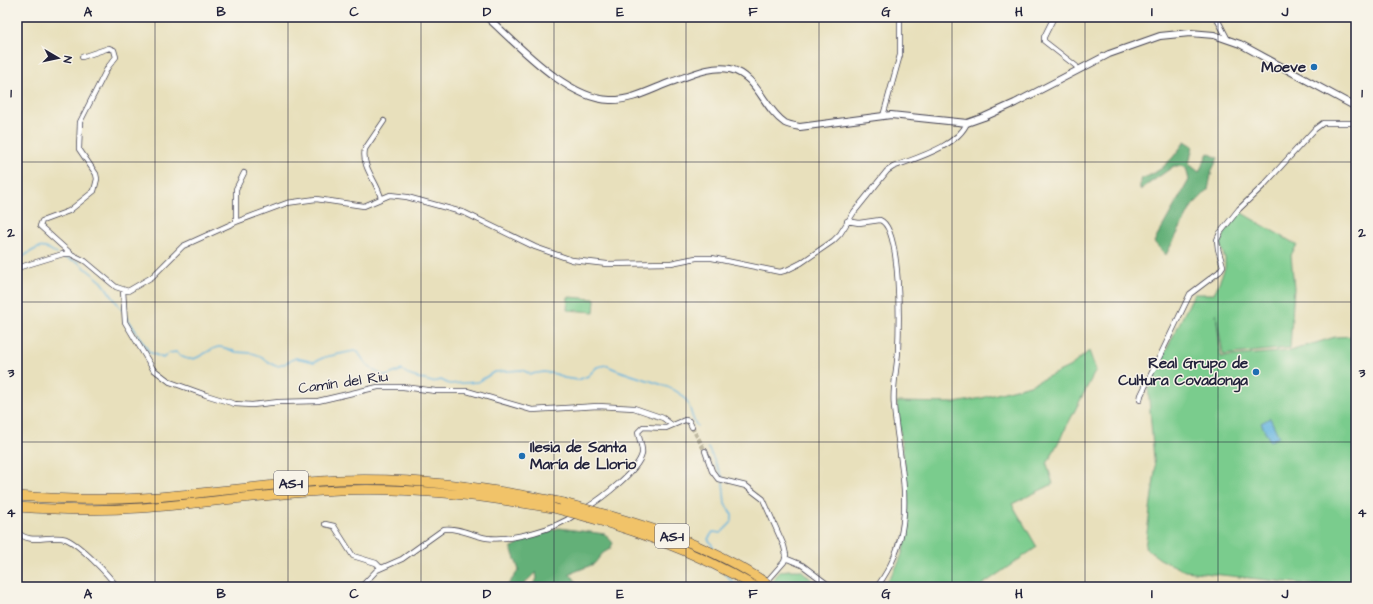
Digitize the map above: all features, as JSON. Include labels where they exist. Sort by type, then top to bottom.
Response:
[{"type":"highway","name":"AS-I","points":[[17,496],[73,500],[140,498],[286,484],[390,479],[493,489],[564,503],[631,521],[680,539],[742,568],[772,587]]},
{"type":"highway","name":"AS-I","points":[[17,507],[72,510],[141,508],[288,493],[390,489],[493,498],[553,508],[609,522],[654,538],[705,559],[756,587]]},
{"type":"street","points":[[487,17],[560,81],[593,98],[610,100],[629,98],[703,71],[719,68],[730,69],[743,74],[752,82],[776,115],[786,124],[800,127],[883,116],[904,115],[935,121],[967,123],[991,114],[1109,54],[1160,36],[1190,33],[1227,38],[1356,107]]},
{"type":"street","points":[[883,116],[900,55],[900,17]]},
{"type":"street","points":[[1054,17],[1044,37],[1044,41],[1076,66],[1078,70]]},
{"type":"street","points":[[1216,17],[1227,38]]},
{"type":"street","points":[[82,58],[110,48],[116,53],[116,57],[108,67],[80,122],[79,149],[86,162],[96,174],[97,179],[94,191],[69,211],[42,220],[40,226],[71,254],[85,261],[116,287],[123,290],[132,290],[147,281],[182,246],[236,222],[287,203],[299,200],[323,200],[364,206],[381,198],[398,195],[443,205],[466,213],[535,247],[561,257],[599,264],[671,263],[696,258],[712,258],[780,272],[787,270],[801,262],[840,234],[847,222],[887,171],[893,167],[939,149],[958,133],[967,123]]},
{"type":"street","points":[[381,198],[377,186],[369,173],[364,154],[365,149],[384,121]]},
{"type":"street","points":[[1140,400],[1141,395],[1190,294],[1219,272],[1223,266],[1217,240],[1228,222],[1315,129],[1324,123],[1356,123]]},
{"type":"street","points":[[236,222],[236,189],[244,174]]},
{"type":"street","points":[[847,222],[859,223],[880,220],[884,222],[890,230],[899,292],[898,351],[893,404],[896,435],[903,472],[904,522],[895,557],[877,587]]},
{"type":"street","points":[[17,268],[63,254],[71,254]]},
{"type":"street","name":"Camín del Riu","points":[[123,290],[122,299],[126,311],[124,318],[153,370],[170,382],[235,404],[252,405],[279,402],[318,401],[378,388],[403,387],[467,391],[532,410],[598,406],[634,408],[663,418],[672,425]]},
{"type":"street","points":[[361,587],[381,568],[411,553],[444,529],[452,529],[494,538],[535,532],[570,519],[618,482],[639,461],[642,451],[638,432],[642,427],[662,428],[685,420],[689,422],[692,427]]},
{"type":"street","points":[[705,451],[712,471],[723,480],[746,486],[763,498],[784,546],[784,562],[762,587]]},
{"type":"street","points":[[325,524],[334,526],[353,556],[376,563],[381,568]]},
{"type":"street","points":[[17,530],[24,537],[31,540],[49,537],[65,539],[72,542],[109,575],[117,587]]},
{"type":"street","points":[[785,558],[802,566],[830,587]]},
{"type":"green space","points":[[1185,141],[1193,146],[1189,164],[1199,172],[1208,153],[1218,158],[1212,170],[1208,190],[1192,206],[1166,255],[1154,242],[1189,180],[1186,168],[1174,166],[1140,190],[1140,179],[1154,173],[1166,164],[1176,154]]},
{"type":"green space","points":[[1240,212],[1297,245],[1291,255],[1294,288],[1290,348],[1223,355],[1216,313],[1221,357],[1290,351],[1335,337],[1356,336],[1356,586],[1314,585],[1185,571],[1160,559],[1145,548],[1155,471],[1148,387],[1194,294],[1214,294],[1225,268],[1225,258],[1220,245],[1225,232]]},
{"type":"green space","points":[[568,297],[595,299],[594,312],[567,310]]},
{"type":"green space","points":[[1089,351],[1096,370],[1047,464],[1053,484],[1012,504],[1037,547],[979,587],[883,587],[898,564],[904,546],[907,527],[908,506],[897,402],[955,403],[982,398],[1030,385],[1071,366]]},
{"type":"green space","points":[[559,528],[605,534],[613,543],[610,549],[603,553],[594,564],[569,574],[573,577],[579,587],[534,587],[532,585],[537,579],[536,572],[521,587],[506,587],[519,570],[511,548],[531,536]]},
{"type":"green space","points":[[801,570],[820,587],[782,587],[772,580],[781,571]]},
{"type":"water","points":[[1270,418],[1279,437],[1270,441],[1261,423]]},
{"type":"waterway","points":[[17,260],[40,248],[51,250],[57,254]]},
{"type":"waterway","points":[[60,256],[78,262],[102,282],[122,310]]},
{"type":"waterway","points":[[126,316],[149,352],[163,358],[169,353],[176,352],[182,357],[193,359],[212,349],[220,347],[236,352],[255,354],[273,365],[279,366],[296,358],[314,362],[325,357],[354,351],[358,352],[366,364],[373,370],[386,376],[402,370],[411,376],[432,382],[441,380],[449,384],[478,382],[494,372],[522,370],[531,374],[544,372],[556,374],[564,378],[578,380],[588,376],[597,367],[606,365],[662,385],[681,394],[688,403],[697,426]]},
{"type":"waterway","points":[[708,448],[723,478]]},
{"type":"waterway","points":[[716,551],[708,539],[713,532],[721,533],[731,523],[732,519],[732,514],[725,504],[723,482]]},
{"type":"waterway","points":[[726,575],[737,587]]},
{"type":"tunnel","points":[[692,427],[705,451]]},
{"type":"place","name":"Moeve","points":[[1314,67]]},
{"type":"place","name":"Real Grupo de Cultura Covadonga","points":[[1256,372]]},
{"type":"place","name":"Ilesia de Santa María de Llorio","points":[[522,456]]}]
